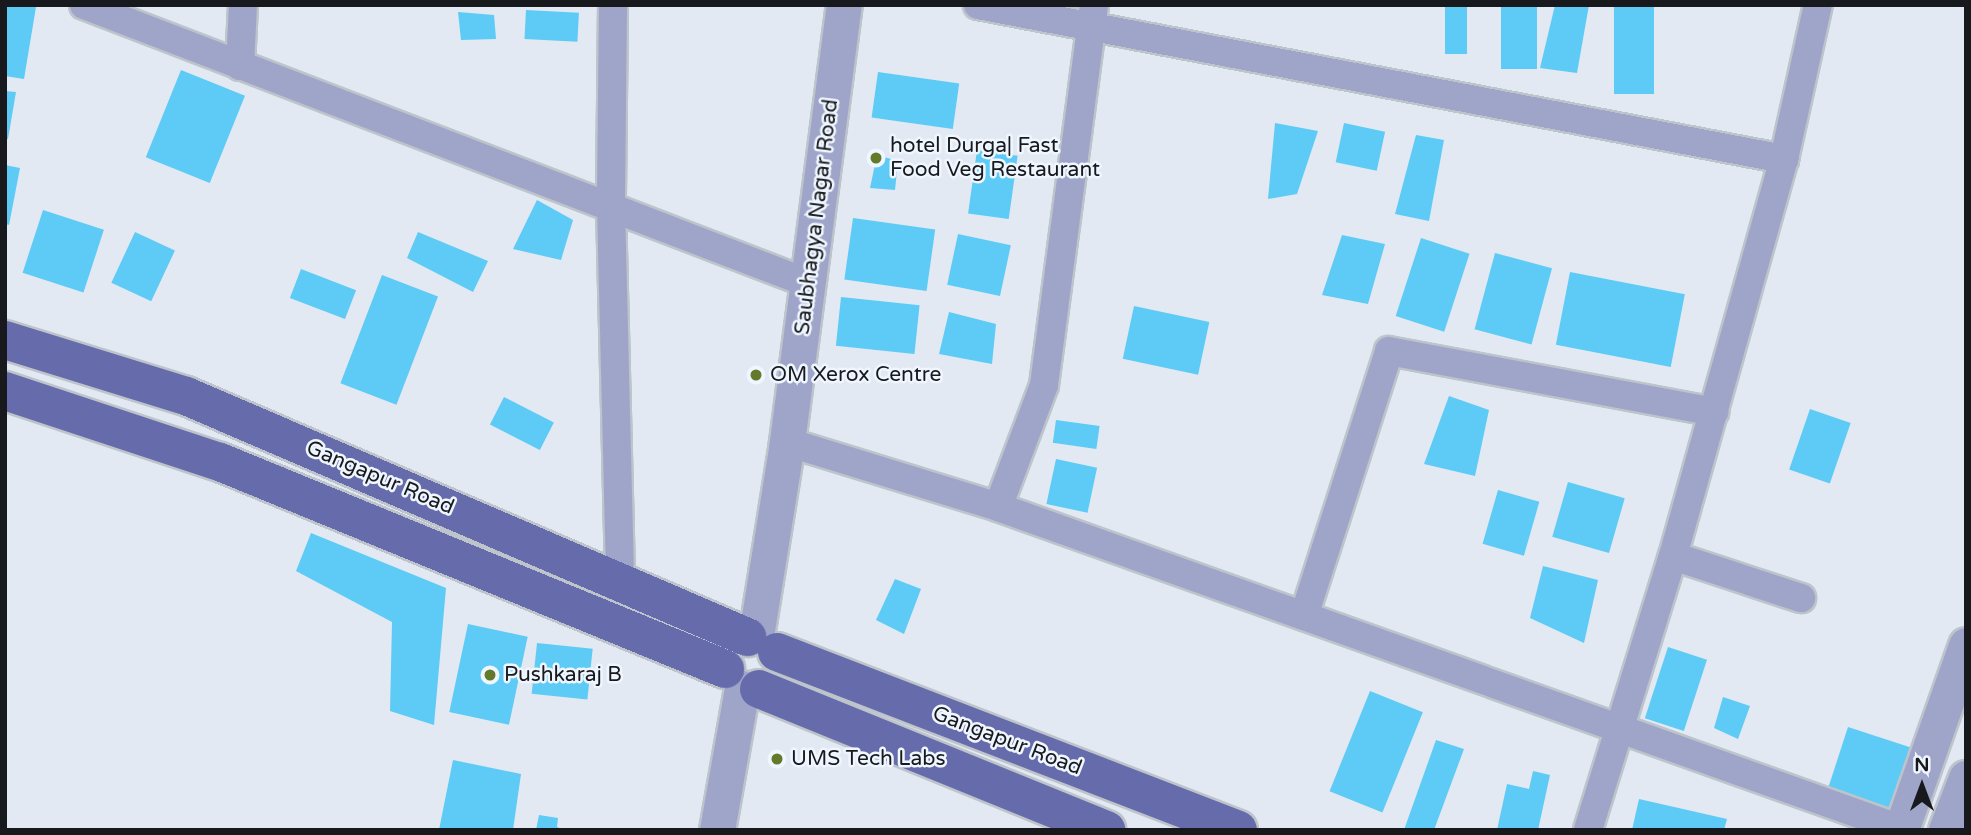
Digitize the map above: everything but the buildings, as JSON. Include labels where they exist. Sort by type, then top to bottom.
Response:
[{"type":"main road","name":"Gangapur Road","points":[[5,340],[186,396],[760,642],[1238,830]]},
{"type":"main road","name":"Gangapur Road","points":[[5,391],[219,461],[742,682],[1106,830]]},
{"type":"main road","points":[[742,682],[727,652],[760,642]]},
{"type":"street","points":[[84,5],[808,283]]},
{"type":"street","points":[[240,66],[243,5]]},
{"type":"street","points":[[614,5],[611,207],[620,580]]},
{"type":"street","name":"Saubhagya Nagar Road","points":[[760,642],[844,5]]},
{"type":"street","points":[[978,5],[1092,17],[1784,159]]},
{"type":"street","points":[[1588,830],[1673,556],[1714,412],[1784,159],[1818,5]]},
{"type":"street","points":[[998,507],[1044,385],[1092,17]]},
{"type":"street","points":[[1304,616],[1389,352],[1714,412]]},
{"type":"street","points":[[787,442],[998,507],[1901,830],[1966,645]]},
{"type":"street","points":[[1673,556],[1801,598]]},
{"type":"street","points":[[716,830],[742,682]]},
{"type":"street","points":[[1947,830],[1966,778]]},
{"type":"place","name":"hotel Durga| Fast Food Veg Restaurant","points":[[876,158]]},
{"type":"place","name":"OM Xerox Centre","points":[[756,375]]},
{"type":"place","name":"Pushkaraj B","points":[[490,675]]},
{"type":"place","name":"UMS Tech Labs","points":[[777,759]]}]
